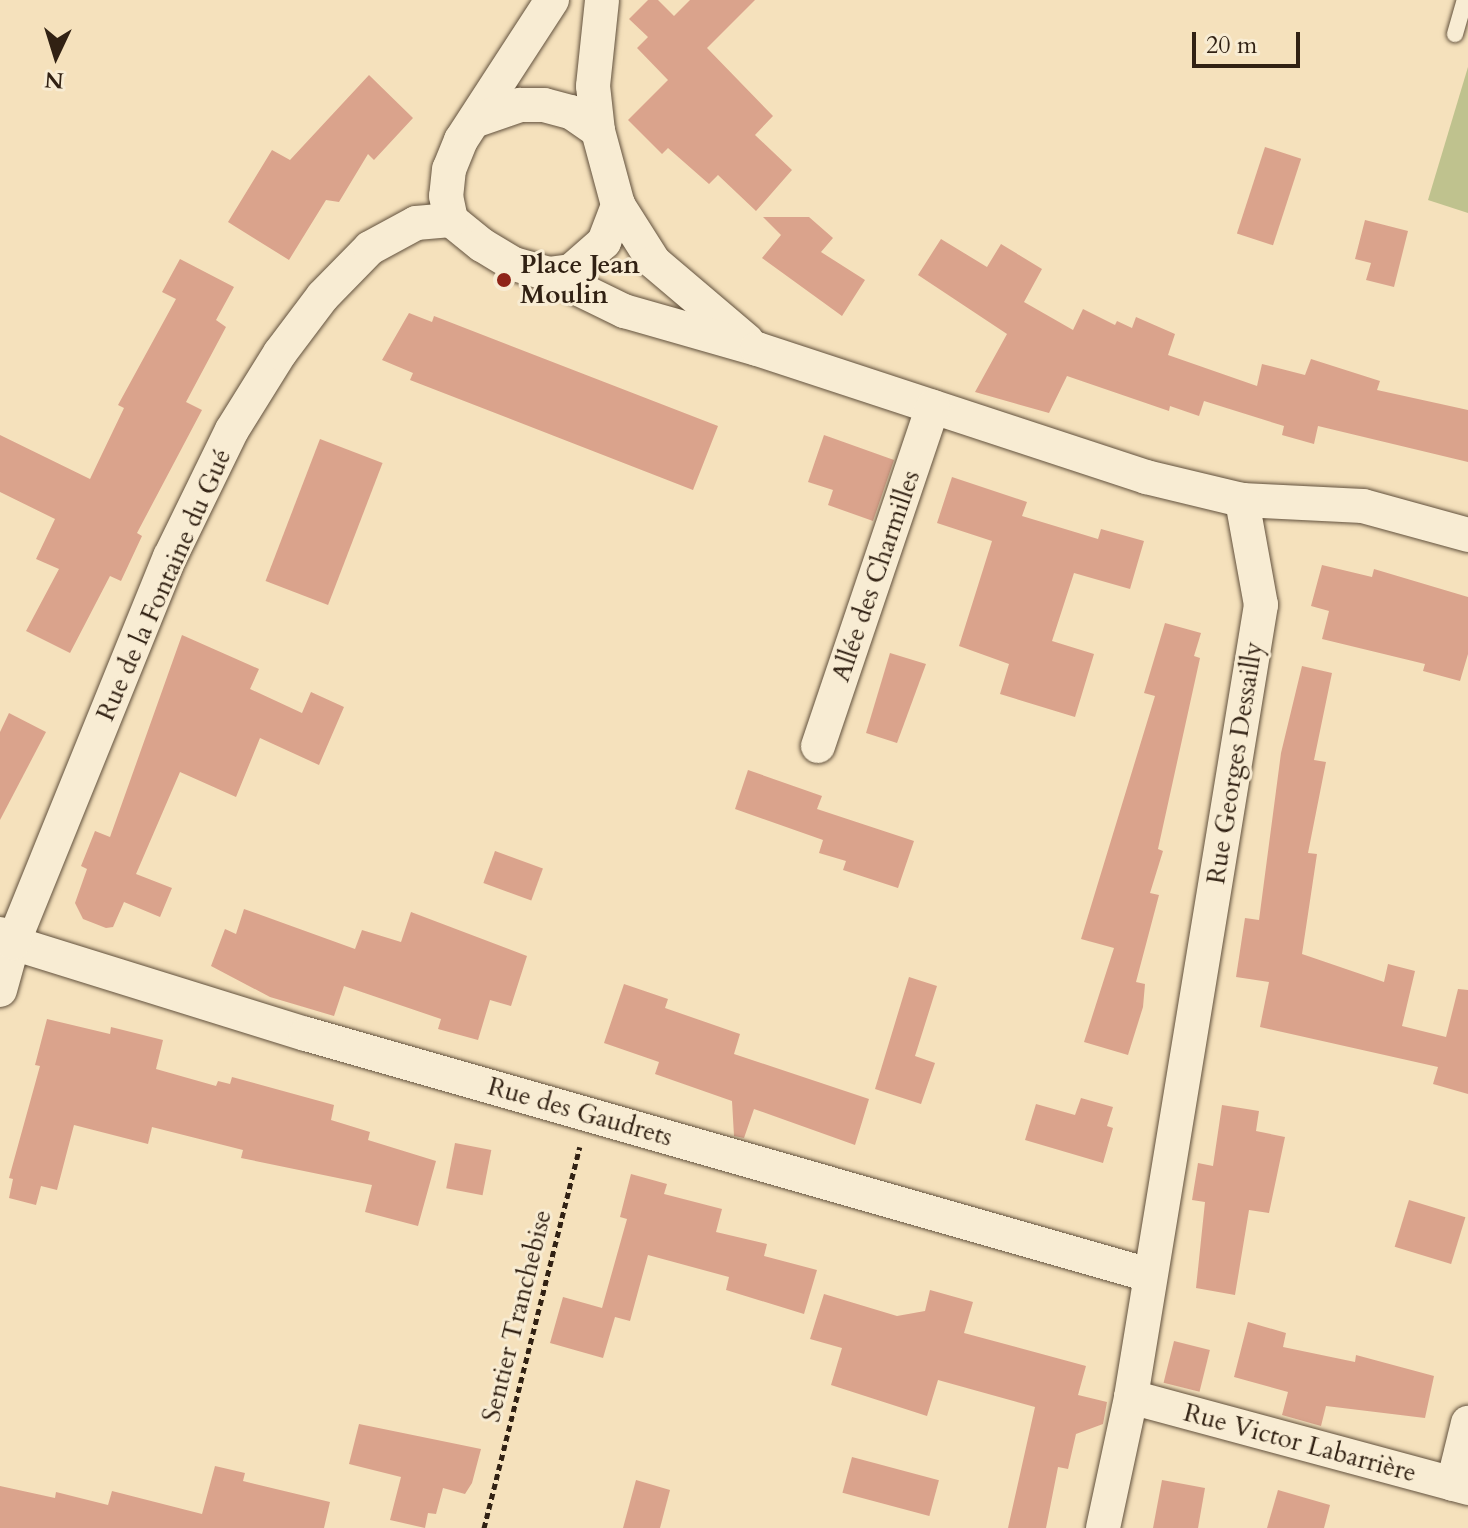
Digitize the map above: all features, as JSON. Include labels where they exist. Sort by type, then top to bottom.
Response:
[{"type":"street","points":[[552,0],[449,169],[446,196],[451,220],[514,264],[548,274],[624,311],[757,349],[1146,477],[1242,500],[1363,506],[1468,535]]},
{"type":"street","points":[[602,0],[592,66],[598,131],[618,205],[654,262],[757,349]]},
{"type":"street","points":[[477,120],[520,105],[544,105],[571,112],[598,131]]},
{"type":"street","points":[[548,274],[571,271],[604,242],[618,205]]},
{"type":"street","name":"Rue de la Fontaine du Gué","points":[[0,990],[6,938],[170,557],[232,430],[323,296],[370,248],[416,223],[451,220]]},
{"type":"street","name":"Allée des Charmilles","points":[[818,746],[933,407]]},
{"type":"street","name":"Rue Georges Dessailly","points":[[1103,1528],[1131,1397],[1261,605],[1242,500]]},
{"type":"street","name":"Rue des Gaudrets","points":[[6,938],[588,1115],[1149,1275]]},
{"type":"street","name":"Rue Victor Labarrière","points":[[1131,1397],[1461,1486]]},
{"type":"street","points":[[1461,1486],[1468,1423]]},
{"type":"lane","points":[[1455,34],[1465,0]]},
{"type":"path","name":"Sentier Tranchebise","points":[[484,1528],[588,1115]]},
{"type":"green space","points":[[1468,67],[1468,213],[1428,200]]},
{"type":"building","points":[[648,0],[658,0],[674,16],[690,0],[755,0],[707,48],[773,116],[755,135],[792,170],[756,211],[718,175],[709,184],[668,148],[662,154],[628,120],[668,80],[637,48],[648,37],[629,19]]},
{"type":"building","points":[[369,75],[413,118],[374,160],[368,154],[339,202],[326,200],[289,260],[228,222],[272,150],[290,160]]},
{"type":"building","points":[[1265,147],[1301,159],[1273,245],[1237,234]]},
{"type":"building","points":[[763,217],[809,217],[833,238],[821,252],[865,280],[842,316],[762,258],[781,235]]},
{"type":"building","points":[[1365,220],[1408,231],[1394,287],[1366,280],[1371,263],[1355,259]]},
{"type":"building","points":[[941,239],[987,267],[1001,244],[1042,269],[1024,302],[1073,330],[1083,309],[1115,325],[1117,321],[1132,328],[1136,317],[1175,334],[1168,355],[1257,386],[1262,364],[1305,375],[1311,359],[1380,381],[1377,390],[1468,410],[1468,462],[1318,426],[1314,444],[1282,435],[1284,426],[1204,401],[1199,416],[1170,406],[1169,411],[1067,376],[1049,413],[975,392],[1007,334],[918,275]]},
{"type":"building","points":[[180,259],[234,287],[216,320],[226,327],[186,402],[202,410],[137,533],[142,536],[121,581],[110,576],[70,653],[26,631],[59,569],[36,559],[55,519],[0,492],[0,435],[90,479],[124,408],[118,405],[176,299],[162,292]]},
{"type":"building","points":[[409,313],[432,322],[434,316],[718,426],[693,490],[410,380],[413,373],[382,360]]},
{"type":"building","points":[[824,435],[894,460],[873,521],[828,505],[833,490],[808,482]]},
{"type":"building","points":[[320,439],[383,463],[328,605],[266,581]]},
{"type":"building","points":[[952,477],[1027,502],[1022,516],[1098,539],[1101,529],[1144,541],[1130,589],[1074,573],[1052,641],[1094,654],[1075,717],[1000,694],[1009,664],[959,646],[992,541],[937,523]]},
{"type":"building","points":[[1322,565],[1372,577],[1374,569],[1468,597],[1468,654],[1460,681],[1423,671],[1425,664],[1322,639],[1329,611],[1311,606]]},
{"type":"building","points":[[1165,623],[1201,633],[1194,656],[1200,658],[1158,849],[1163,851],[1150,893],[1159,895],[1136,982],[1145,984],[1143,1007],[1128,1055],[1084,1042],[1114,948],[1081,939],[1155,696],[1144,693]]},
{"type":"building","points":[[182,635],[259,669],[250,689],[302,713],[311,692],[344,707],[319,765],[260,738],[236,797],[180,772],[136,874],[172,888],[160,917],[124,902],[113,927],[106,928],[83,919],[75,903],[87,869],[81,866],[95,831],[110,837]]},
{"type":"building","points":[[890,653],[926,664],[897,743],[866,733]]},
{"type":"building","points":[[1302,666],[1332,673],[1314,760],[1326,762],[1308,853],[1317,854],[1302,954],[1384,982],[1388,964],[1415,971],[1402,1026],[1446,1037],[1458,989],[1468,990],[1468,1094],[1433,1084],[1438,1067],[1260,1027],[1269,982],[1236,977],[1245,918],[1259,920],[1281,753]]},
{"type":"building","points":[[9,713],[46,732],[0,820],[0,732]]},
{"type":"building","points":[[748,770],[822,796],[817,809],[914,841],[898,888],[843,870],[846,861],[819,853],[823,840],[735,809]]},
{"type":"building","points":[[495,851],[543,868],[531,900],[483,883]]},
{"type":"building","points":[[244,909],[355,949],[362,930],[401,942],[411,912],[527,956],[511,1006],[490,1000],[478,1040],[438,1029],[441,1019],[344,986],[334,1016],[270,997],[211,966],[225,929],[236,934]]},
{"type":"building","points":[[909,977],[937,986],[915,1056],[935,1063],[921,1104],[875,1089]]},
{"type":"building","points":[[624,984],[668,999],[665,1008],[740,1034],[734,1054],[869,1099],[855,1145],[754,1109],[744,1138],[734,1136],[732,1101],[655,1074],[659,1062],[604,1043]]},
{"type":"building","points":[[47,1019],[110,1034],[111,1027],[163,1040],[156,1069],[216,1086],[218,1081],[230,1084],[232,1077],[334,1105],[331,1120],[370,1132],[368,1140],[436,1161],[418,1226],[365,1212],[372,1185],[241,1158],[243,1150],[152,1127],[148,1144],[74,1125],[57,1190],[41,1186],[36,1205],[9,1198],[13,1179],[9,1178],[40,1066],[35,1065]]},
{"type":"building","points":[[1081,1098],[1113,1107],[1107,1126],[1113,1128],[1103,1163],[1025,1140],[1036,1104],[1075,1115]]},
{"type":"building","points":[[1222,1105],[1259,1111],[1256,1131],[1285,1137],[1269,1213],[1249,1210],[1235,1295],[1196,1288],[1205,1202],[1192,1200],[1198,1163],[1213,1166]]},
{"type":"building","points":[[455,1143],[491,1150],[483,1195],[446,1188]]},
{"type":"building","points":[[631,1174],[667,1184],[664,1194],[722,1209],[716,1232],[767,1244],[764,1256],[817,1270],[804,1314],[726,1290],[729,1277],[648,1255],[630,1321],[615,1317],[603,1358],[550,1343],[563,1297],[602,1308],[627,1219],[620,1217]]},
{"type":"building","points":[[1409,1200],[1465,1217],[1451,1264],[1395,1247]]},
{"type":"building","points":[[930,1290],[973,1302],[964,1333],[1086,1366],[1078,1395],[1107,1402],[1103,1424],[1076,1434],[1068,1469],[1058,1467],[1046,1528],[1008,1528],[1035,1407],[938,1380],[927,1416],[831,1385],[842,1348],[810,1339],[824,1294],[897,1316],[925,1311]]},
{"type":"building","points":[[1248,1322],[1286,1333],[1283,1347],[1355,1362],[1356,1355],[1434,1376],[1425,1418],[1326,1406],[1321,1426],[1282,1415],[1288,1392],[1234,1377]]},
{"type":"building","points":[[1174,1341],[1210,1350],[1199,1392],[1164,1383]]},
{"type":"building","points":[[359,1424],[481,1449],[472,1483],[465,1494],[443,1488],[436,1514],[428,1513],[425,1528],[390,1520],[401,1477],[349,1464]]},
{"type":"building","points":[[852,1457],[939,1480],[929,1516],[842,1493]]},
{"type":"building","points":[[215,1466],[245,1473],[243,1481],[330,1502],[324,1528],[0,1528],[0,1486],[55,1498],[56,1492],[108,1505],[112,1491],[202,1514]]},
{"type":"building","points":[[636,1480],[670,1490],[660,1528],[623,1528]]},
{"type":"building","points":[[1162,1480],[1205,1488],[1198,1528],[1153,1528]]},
{"type":"building","points":[[1278,1490],[1330,1505],[1324,1528],[1267,1528]]},
{"type":"place","name":"Place Jean Moulin","points":[[504,280]]}]
